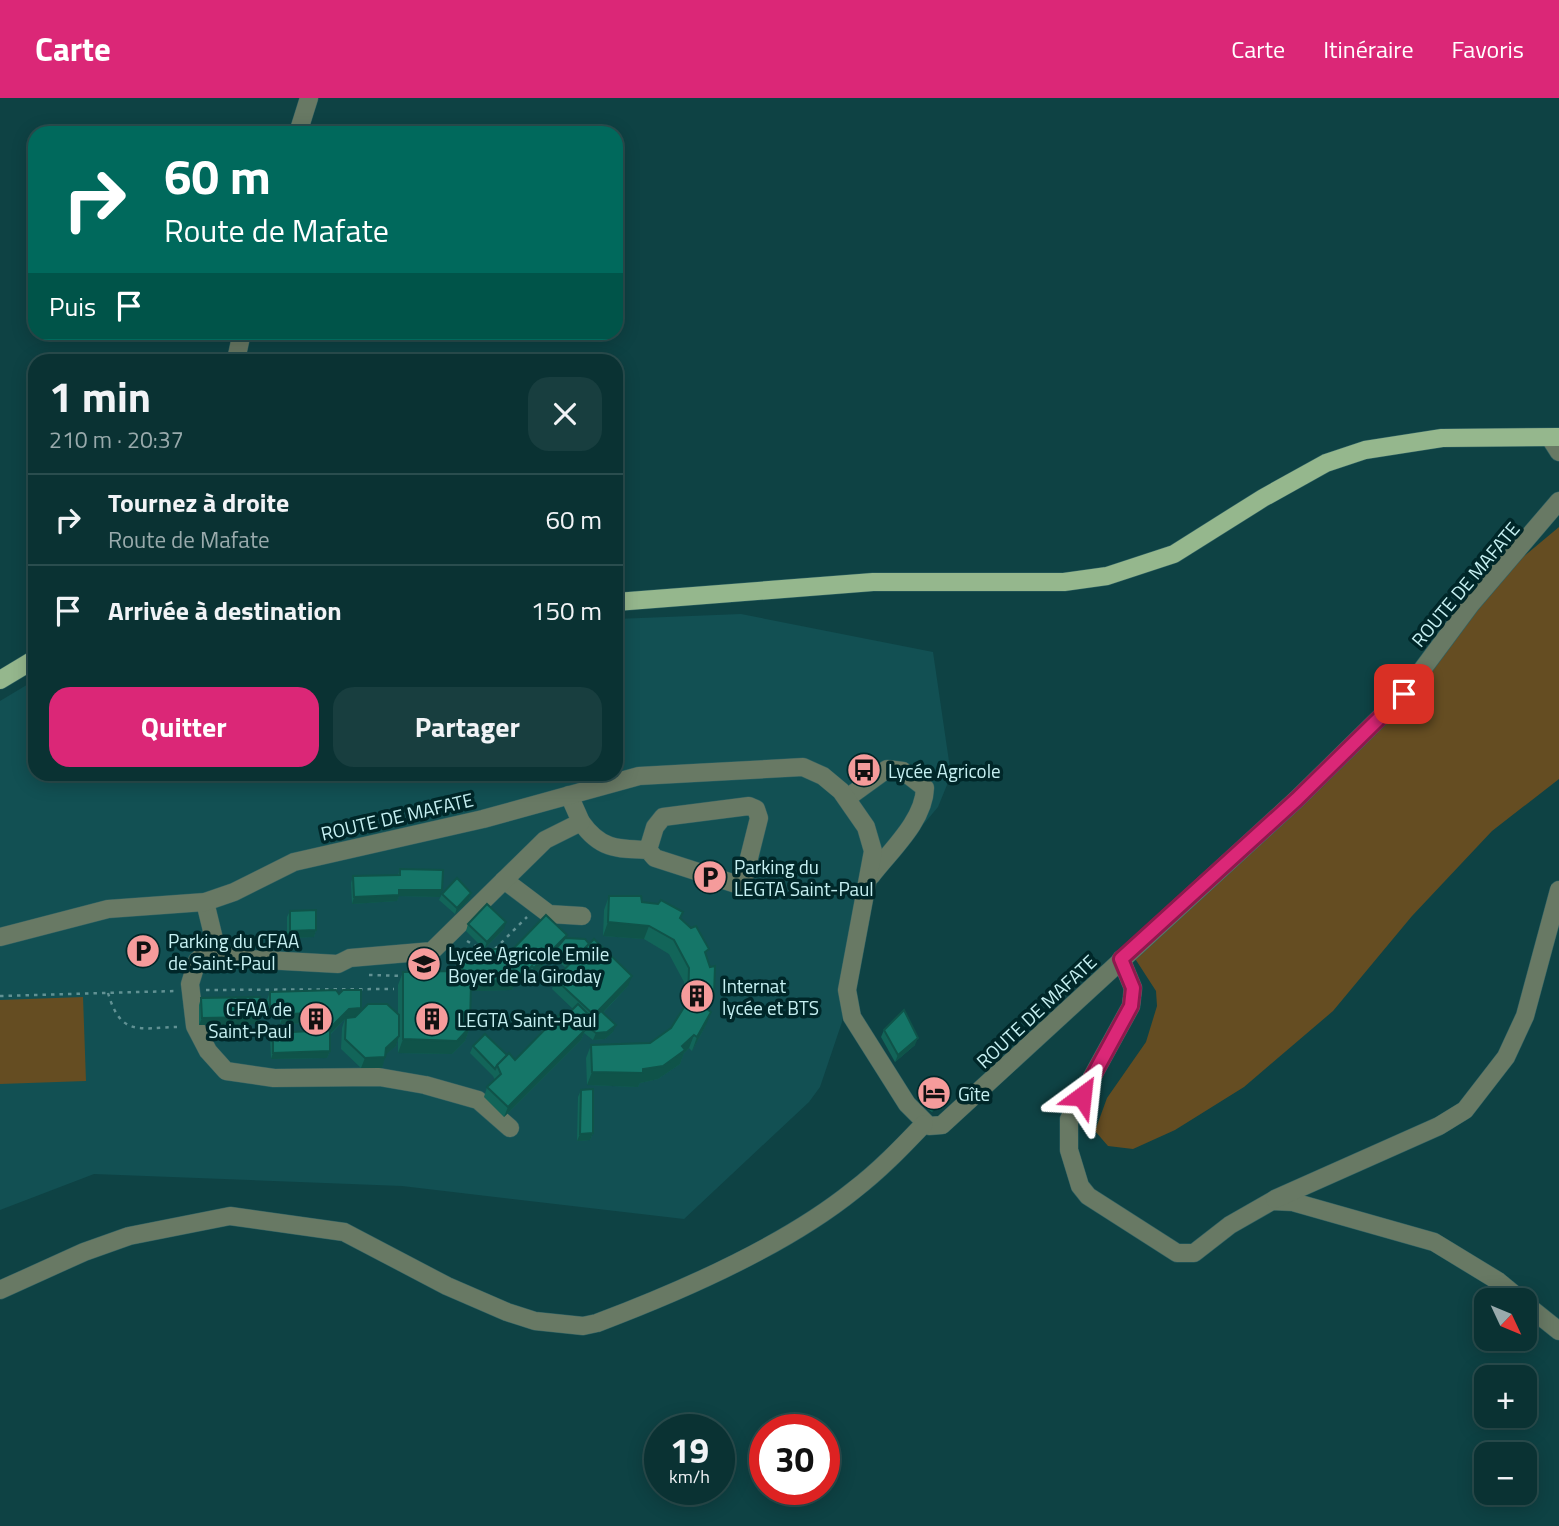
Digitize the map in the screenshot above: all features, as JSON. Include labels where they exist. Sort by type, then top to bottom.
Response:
[{"type":"main road","points":[[623,601],[860,583],[1005,580],[1064,582],[1107,576],[1174,554],[1316,469],[1365,450],[1442,438],[1556,442]]},
{"type":"main road","points":[[0,680],[28,663]]},
{"type":"street","points":[[300,126],[309,98]]},
{"type":"street","name":"ROUTE DE MAFATE","points":[[623,780],[639,776],[803,767],[823,776],[846,798],[866,827],[873,851],[847,990],[852,1017],[907,1104],[924,1124],[934,1126],[950,1121],[1121,959],[1297,799],[1404,694],[1471,604],[1559,501]]},
{"type":"street","points":[[846,798],[887,769],[903,771],[925,788],[925,803],[917,816],[869,879]]},
{"type":"street","name":"ROUTE DE MAFATE","points":[[0,937],[108,909],[205,902],[234,892],[293,862],[621,781]]},
{"type":"street","points":[[569,795],[581,822],[593,839],[617,849],[648,850],[655,858],[742,886],[760,818],[756,809],[749,806],[663,817],[654,827],[648,850]]},
{"type":"street","points":[[205,902],[215,943],[229,958],[338,964],[350,958],[432,951],[545,840],[581,822]]},
{"type":"street","points":[[504,880],[549,914],[582,916]]},
{"type":"street","points":[[1121,959],[1133,988],[1131,1006],[1069,1119],[1069,1150],[1080,1186],[1088,1196],[1177,1253],[1194,1253],[1230,1225],[1272,1201],[1465,1110],[1506,1056],[1525,1016],[1559,890]]},
{"type":"street","points":[[215,943],[197,961],[190,984],[195,1026],[208,1051],[226,1071],[274,1079],[379,1077],[425,1085],[478,1100],[510,1128]]},
{"type":"street","points":[[0,1290],[84,1252],[129,1236],[230,1216],[344,1232],[447,1286],[497,1308],[536,1321],[583,1325],[597,1323],[729,1266],[833,1206],[891,1158],[924,1124]]},
{"type":"street","points":[[1272,1201],[1293,1202],[1434,1242],[1506,1288]]},
{"type":"street","points":[[1537,1313],[1559,1331]]},
{"type":"path","points":[[108,993],[113,1011],[122,1023],[133,1029],[195,1026]]},
{"type":"shaded area","points":[[1559,527],[1559,779],[1492,831],[1412,916],[1333,1011],[1244,1087],[1175,1130],[1133,1149],[1108,1146],[1095,1131],[1107,1098],[1146,1042],[1157,1006],[1156,991],[1134,957],[1393,717],[1464,622],[1522,558]]},
{"type":"shaded area","name":"Lycée Agricole Emile Boyer de la Giroday","points":[[741,614],[933,652],[951,775],[938,807],[855,906],[842,1022],[820,1087],[809,1102],[684,1219],[402,1186],[94,1174],[0,1210],[0,701],[28,684],[28,781],[623,781],[623,619]]},
{"type":"shaded area","points":[[83,997],[86,1081],[0,1084],[0,1000]]},
{"type":"building","points":[[400,869],[443,870],[442,890],[399,890],[399,895],[354,897],[353,876],[400,875]]},
{"type":"building","points":[[457,878],[471,893],[457,908],[442,894]]},
{"type":"building","points":[[609,896],[641,896],[642,902],[658,904],[661,900],[683,912],[680,918],[691,928],[696,926],[709,949],[705,952],[710,967],[715,966],[714,996],[710,997],[707,1009],[711,1012],[697,1037],[694,1035],[682,1046],[685,1050],[663,1066],[643,1069],[643,1073],[592,1072],[591,1045],[650,1043],[671,1028],[688,1001],[689,968],[674,940],[649,926],[608,922]]},
{"type":"building","points":[[487,904],[506,922],[487,942],[468,924]]},
{"type":"building","points":[[316,910],[316,930],[290,931],[290,911]]},
{"type":"building","name":"LEGTA Saint-Paul","points":[[546,915],[567,935],[534,968],[532,966],[525,973],[516,974],[516,980],[475,981],[461,968],[463,949],[513,949]]},
{"type":"building","points":[[565,938],[585,939],[589,944],[570,963],[555,950]]},
{"type":"building","points":[[594,939],[632,976],[594,1015],[555,979]]},
{"type":"building","name":"LEGTA Saint-Paul","points":[[456,971],[471,983],[470,1027],[457,1041],[403,1039],[403,972]]},
{"type":"building","points":[[336,990],[339,994],[343,990],[361,990],[361,1008],[349,1009],[331,1027],[319,1027],[319,1013],[284,1014],[284,1007],[270,1006],[270,992]]},
{"type":"building","points":[[260,997],[259,1017],[202,1018],[201,998]]},
{"type":"building","points":[[368,1004],[387,1004],[399,1015],[399,1036],[386,1048],[385,1057],[365,1058],[345,1039],[346,1018],[355,1017]]},
{"type":"building","points":[[578,1004],[593,1019],[601,1011],[616,1025],[607,1032],[596,1033],[569,1013]]},
{"type":"building","name":"LEGTA Saint-Paul","points":[[564,1010],[585,1030],[508,1107],[487,1087],[501,1074],[497,1065],[509,1053],[515,1060]]},
{"type":"building","name":"Gîte","points":[[904,1010],[918,1038],[898,1055],[884,1030]]},
{"type":"building","points":[[330,1030],[330,1051],[273,1053],[273,1033]]},
{"type":"building","points":[[485,1034],[507,1055],[495,1069],[473,1046]]},
{"type":"building","points":[[936,1079],[950,1093],[935,1105],[923,1097]]},
{"type":"building","points":[[593,1089],[593,1133],[580,1134],[581,1090]]},
{"type":"place","name":"Lycée Agricole","points":[[864,770]]},
{"type":"place","name":"Parking du LEGTA Saint-Paul","points":[[710,877]]},
{"type":"place","name":"Parking du CFAA de Saint-Paul","points":[[143,951]]},
{"type":"place","name":"Lycée Agricole Emile Boyer de la Giroday","points":[[424,964]]},
{"type":"place","name":"Internat lycée et BTS","points":[[697,996]]},
{"type":"place","name":"CFAA de Saint-Paul","points":[[316,1019]]},
{"type":"place","name":"LEGTA Saint-Paul","points":[[432,1019]]},
{"type":"place","name":"Gîte","points":[[934,1093]]},
{"type":"route","points":[[1082,1096],[1121,1029],[1131,1006],[1133,988],[1121,959],[1297,799],[1404,694]]}]
